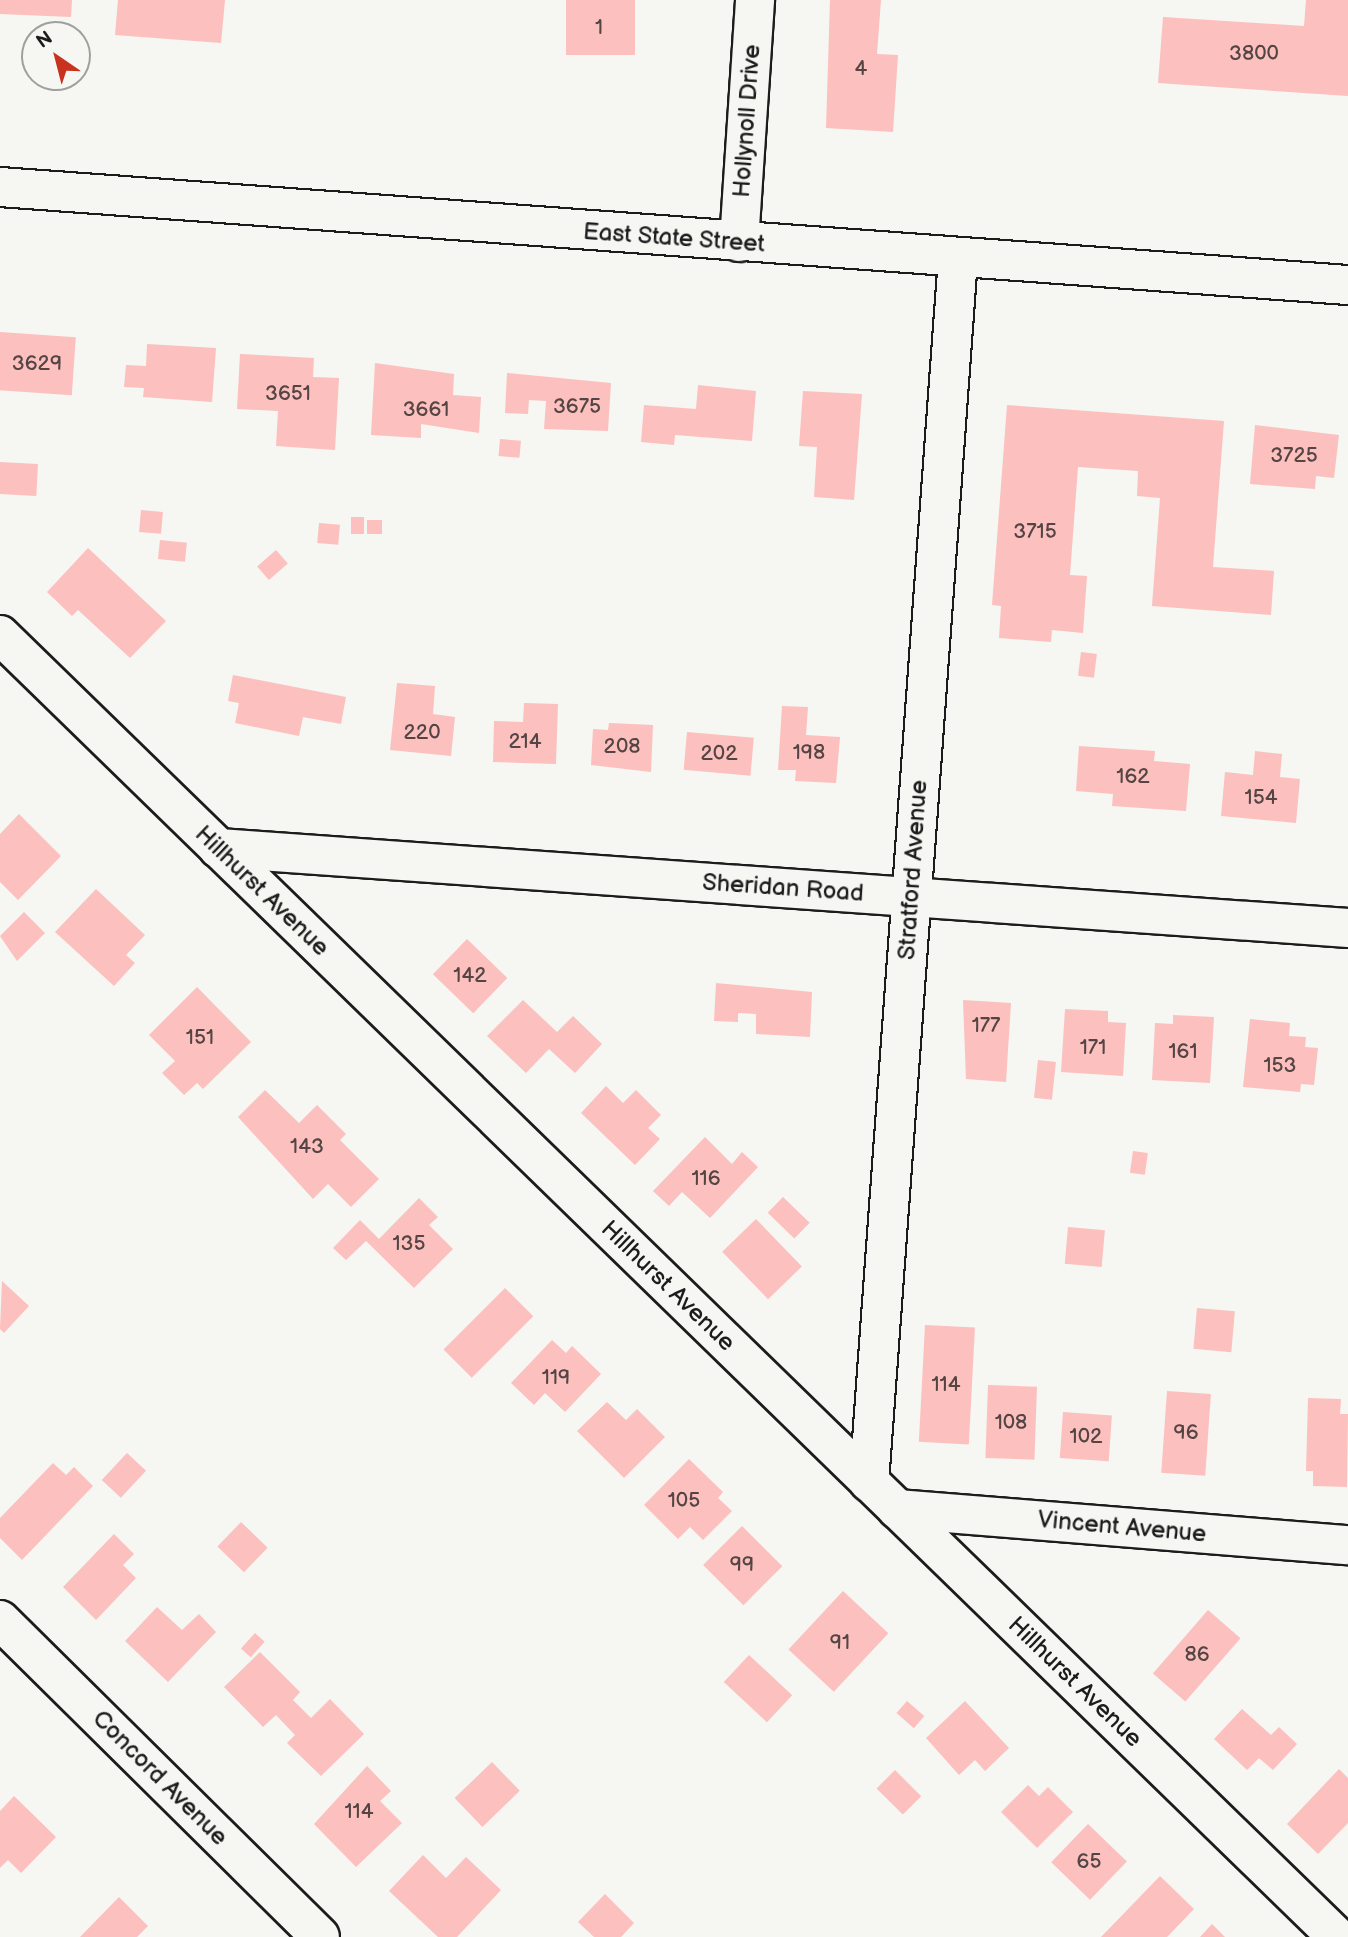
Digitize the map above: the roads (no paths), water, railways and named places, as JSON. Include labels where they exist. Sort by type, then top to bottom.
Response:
[{"type":"street","name":"Hollynoll Drive","points":[[739,242],[755,0]]},
{"type":"street","name":"East State Street","points":[[0,187],[1348,285]]},
{"type":"street","name":"Stratford Avenue","points":[[869,1482],[958,258]]},
{"type":"street","name":"Hillhurst Avenue","points":[[0,635],[1337,1937]]},
{"type":"street","name":"Sheridan Road","points":[[218,848],[1348,928]]},
{"type":"street","name":"Vincent Avenue","points":[[897,1509],[1348,1545]]},
{"type":"street","name":"Concord Avenue","points":[[0,1620],[320,1937]]}]
